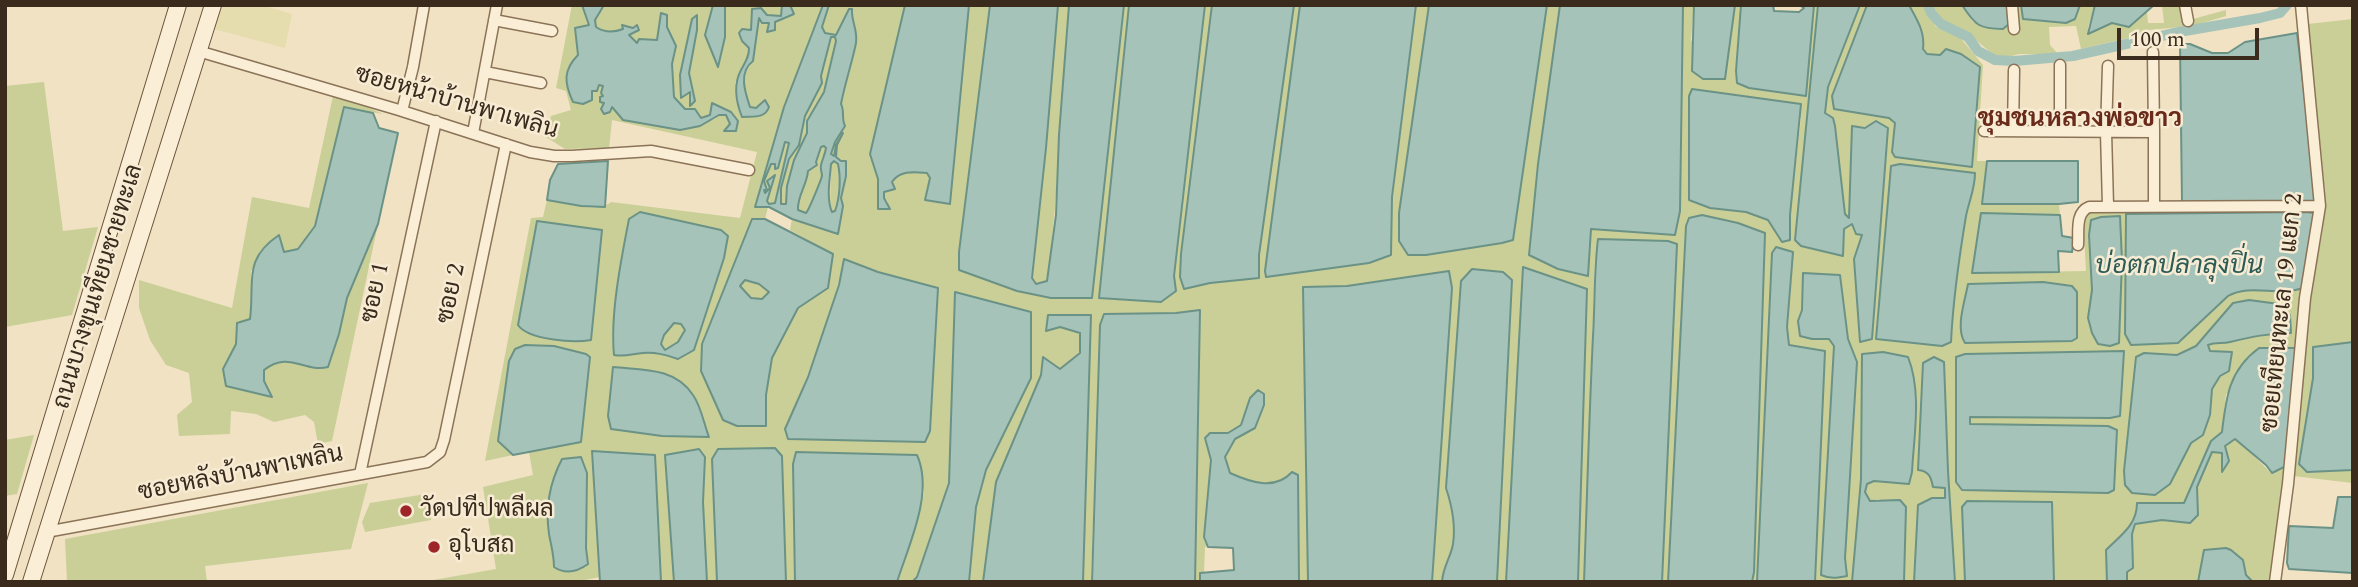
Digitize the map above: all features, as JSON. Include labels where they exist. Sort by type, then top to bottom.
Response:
[{"type":"main road","name":"ถนนบางขุนเทียนชายทะเล","points":[[5,575],[178,5]]},
{"type":"main road","name":"ถนนบางขุนเทียนชายทะเล","points":[[31,582],[213,5]]},
{"type":"street","points":[[402,111],[424,5]]},
{"type":"street","points":[[473,133],[497,5]]},
{"type":"street","points":[[2012,5],[2014,29]]},
{"type":"street","points":[[2185,5],[2188,21]]},
{"type":"street","name":"ซอยเทียนทะเล 19 แยก 2","points":[[2275,582],[2288,484],[2305,298],[2320,206],[2301,5]]},
{"type":"street","points":[[494,20],[552,31]]},
{"type":"street","name":"ซอยหน้าบ้านพาเพลิน","points":[[198,51],[554,156],[651,151],[749,170]]},
{"type":"street","points":[[2152,52],[2154,206]]},
{"type":"street","points":[[2060,65],[2060,131]]},
{"type":"street","points":[[2108,66],[2108,206]]},
{"type":"street","points":[[2013,131],[2014,70]]},
{"type":"street","points":[[485,72],[541,83]]},
{"type":"street","name":"ซอย 1","points":[[360,474],[436,121]]},
{"type":"street","points":[[1984,131],[2154,132]]},
{"type":"street","name":"ซอย 2","points":[[440,452],[506,144]]},
{"type":"street","points":[[2078,245],[2080,215],[2082,210],[2089,207],[2320,206]]},
{"type":"street","name":"ซอยหลังบ้านพาเพลิน","points":[[46,532],[427,463],[440,452]]},
{"type":"shaded area","points":[[222,5],[262,5],[292,14],[285,48],[214,29]]},
{"type":"green space","points":[[572,5],[582,5],[590,25],[575,28],[578,55],[592,91],[597,91],[599,85],[603,86],[604,96],[600,102],[618,112],[680,130],[715,119],[719,115],[727,115],[736,131],[738,121],[720,106],[710,115],[701,118],[685,109],[674,97],[672,64],[676,46],[661,14],[657,40],[639,39],[637,43],[629,35],[633,28],[622,26],[623,29],[609,32],[596,27],[595,20],[604,5],[713,5],[705,35],[718,66],[725,37],[725,5],[782,5],[782,16],[767,15],[752,9],[752,30],[742,41],[749,48],[749,57],[735,83],[753,116],[760,117],[756,109],[750,107],[745,91],[745,72],[755,51],[759,17],[769,23],[767,31],[775,22],[794,14],[790,5],[823,5],[784,107],[756,206],[768,207],[765,219],[752,219],[702,344],[766,426],[766,395],[772,358],[798,308],[828,288],[833,254],[790,230],[792,219],[838,234],[843,206],[841,198],[846,161],[836,158],[836,146],[834,157],[831,155],[845,126],[841,104],[856,37],[851,16],[845,16],[836,35],[825,33],[822,27],[829,5],[905,5],[870,153],[878,179],[878,209],[888,202],[884,198],[884,192],[892,186],[896,176],[911,171],[927,173],[930,178],[925,200],[950,204],[969,5],[990,5],[959,269],[1092,298],[1124,5],[1129,5],[1099,298],[1176,291],[1174,276],[1205,5],[1212,5],[1181,254],[1184,289],[1259,277],[1259,255],[1294,5],[1300,5],[1265,271],[1391,255],[1392,197],[1416,5],[1429,5],[1399,213],[1399,241],[1426,255],[1513,239],[1547,5],[1560,5],[1538,164],[1529,255],[1558,269],[1583,274],[1590,228],[1675,234],[1680,211],[1683,5],[1694,5],[1691,40],[1725,79],[1735,5],[1741,5],[1737,83],[1749,88],[1806,95],[1814,5],[1818,5],[1810,104],[1843,239],[1844,229],[1852,224],[1862,235],[1859,246],[1880,244],[1888,128],[1852,126],[1849,219],[1845,214],[1835,126],[1833,118],[1825,113],[1828,87],[1860,5],[1867,5],[1832,96],[1834,109],[1889,118],[1895,123],[1892,152],[1972,166],[1980,67],[1940,55],[1927,55],[1923,49],[1920,26],[1909,5],[1923,5],[1936,27],[1958,35],[1983,65],[1977,161],[1987,161],[1982,203],[2059,204],[2060,215],[1981,213],[1972,273],[2086,271],[2083,217],[2094,211],[2317,208],[2297,348],[2226,394],[2222,432],[2211,441],[2184,503],[2137,503],[2137,515],[2106,550],[2107,582],[2054,582],[2053,509],[1962,507],[1965,582],[1955,582],[1944,363],[1934,357],[1919,470],[1925,471],[1945,488],[1945,498],[1932,498],[1918,505],[1914,582],[1904,582],[1906,507],[1878,499],[1870,501],[1865,492],[1867,484],[1874,481],[1909,483],[1913,371],[1907,357],[1883,352],[1862,354],[1861,479],[1852,582],[1815,582],[1825,351],[1789,346],[1777,247],[1772,253],[1757,582],[1752,582],[1765,233],[1738,223],[1689,218],[1686,226],[1668,582],[1662,582],[1676,244],[1595,259],[1584,582],[1578,582],[1587,289],[1523,268],[1506,582],[1497,582],[1512,280],[1472,269],[1446,488],[1453,515],[1454,537],[1442,582],[1432,582],[1452,288],[1449,272],[1347,286],[1303,287],[1308,582],[1299,582],[1298,475],[1276,483],[1258,484],[1230,473],[1225,457],[1235,439],[1255,428],[1250,398],[1241,425],[1228,433],[1210,433],[1205,438],[1211,459],[1204,537],[1208,547],[1205,547],[1204,573],[1200,574],[1200,582],[1195,582],[1200,310],[1100,325],[1091,582],[1083,582],[1090,315],[1049,315],[1060,327],[1080,333],[1080,353],[1060,370],[1043,357],[1041,375],[996,482],[983,582],[969,582],[976,507],[986,470],[1031,378],[956,292],[949,483],[917,577],[912,582],[897,582],[924,493],[917,455],[796,452],[793,464],[795,582],[786,582],[782,456],[712,459],[717,582],[707,582],[703,502],[705,458],[694,449],[665,455],[674,582],[661,582],[655,455],[593,451],[600,577],[575,582],[422,582],[496,569],[483,487],[533,475],[529,452],[581,441],[509,361],[498,441],[513,455],[485,461],[531,218],[543,217],[547,200],[589,207],[611,202],[740,218],[757,152],[612,120],[609,148],[565,149],[546,137],[551,116],[571,110],[566,91],[556,88]],"holes":[[[697,16],[689,73],[690,91],[682,97],[680,88]],[[1692,89],[1718,93],[1801,118],[1790,215],[1790,240],[1782,241],[1768,220],[1746,212],[1710,208],[1689,200],[1689,96]],[[1900,164],[1974,173],[1959,263],[1951,342],[1891,166]],[[2120,216],[2122,261],[2119,343],[2088,318],[2092,290],[2089,235],[2091,220]],[[629,219],[727,236],[724,258],[695,349],[678,359],[652,353],[614,355],[612,336]],[[2125,229],[2293,292],[2238,290],[2228,296],[2178,343],[2131,345],[2125,334]],[[844,259],[878,272],[785,428],[811,366]],[[1817,275],[1840,275],[1848,339],[1857,362],[1845,558],[1847,576],[1821,574],[1834,346],[1829,339],[1812,339],[1798,321]],[[2233,303],[2290,333],[2208,345],[2220,376],[2212,389],[2210,415],[2203,435],[2191,443],[2183,456],[2124,471],[2136,357],[2152,353],[2177,355],[2196,346]],[[1957,357],[2119,416],[1970,417],[1970,424],[2108,426],[2116,430],[2114,490],[1956,482]]]},
{"type":"green space","points":[[1058,5],[1069,5],[1057,178],[1047,282],[1036,284],[1032,279]]},
{"type":"green space","points":[[1932,5],[1962,5],[1973,22],[2003,29],[2009,5],[2021,5],[2023,19],[2079,9],[2080,5],[2095,5],[2088,27],[2089,34],[2112,23],[2139,19],[2147,11],[2148,23],[2164,23],[2162,5],[2180,5],[2182,22],[2226,10],[2226,16],[2192,26],[2148,30],[2128,38],[2081,49],[2076,26],[2049,27],[2050,45],[2058,54],[1996,57],[1969,34],[1942,21]]},
{"type":"green space","points":[[2353,19],[2353,342],[2313,347],[2313,378],[2304,429],[2307,472],[2353,470],[2353,483],[2293,476],[2309,300],[2322,235],[2325,192],[2308,24]]},
{"type":"green space","points":[[831,37],[835,37],[836,41],[824,92],[808,121],[807,133],[794,160],[787,186],[786,205],[781,204],[781,188],[789,159],[799,145],[805,116],[822,83],[821,76]]},
{"type":"green space","points":[[44,82],[63,231],[98,227],[72,315],[5,327],[5,86]]},
{"type":"green space","points":[[333,96],[349,99],[383,114],[344,107],[315,226],[298,249],[284,252],[251,271],[250,319],[237,323],[236,344],[223,369],[272,396],[264,381],[264,370],[273,364],[289,362],[319,368],[328,367],[347,298],[378,224],[332,441],[318,444],[314,422],[305,415],[274,422],[256,414],[231,411],[230,434],[179,436],[177,415],[192,402],[189,373],[166,365],[150,340],[139,308],[139,280],[232,308],[252,197],[309,208]]},
{"type":"green space","points":[[785,142],[789,143],[775,203],[769,204],[767,202],[774,176],[768,192],[765,193],[764,190],[767,190],[764,181],[771,164],[779,162]]},
{"type":"green space","points":[[824,145],[826,148],[820,186],[810,210],[806,213],[798,210],[799,200],[808,171],[814,166],[817,153]]},
{"type":"green space","points":[[837,161],[839,167],[840,186],[839,199],[835,211],[832,212],[831,163]]},
{"type":"green space","points":[[745,280],[759,284],[769,292],[762,299],[751,298],[739,286]]},
{"type":"green space","points":[[674,323],[681,324],[685,330],[678,342],[665,351],[661,344],[664,335]]},
{"type":"green space","points":[[34,435],[17,494],[5,496],[5,440]]},
{"type":"green space","points":[[2236,438],[2271,473],[2286,466],[2271,582],[2253,582],[2204,550],[2198,582],[2127,582],[2127,572],[2133,567],[2132,534],[2135,524],[2162,520],[2190,523],[2197,487],[2212,452],[2222,453],[2222,470],[2229,461],[2225,446]]},
{"type":"green space","points":[[368,483],[351,549],[205,566],[207,582],[67,582],[65,539]]},
{"type":"green space","points":[[426,494],[431,520],[365,532],[362,522],[370,503]]},
{"type":"water","points":[[582,5],[604,5],[595,20],[596,27],[603,30],[616,31],[623,29],[622,25],[633,28],[637,25],[639,30],[629,35],[637,43],[639,39],[657,40],[661,13],[667,15],[667,27],[676,46],[672,64],[674,97],[685,109],[695,109],[701,118],[710,115],[712,103],[731,112],[738,121],[736,131],[724,131],[730,124],[726,115],[719,115],[700,126],[680,130],[623,120],[612,107],[610,112],[604,114],[601,109],[604,103],[600,102],[603,86],[599,85],[597,91],[592,91],[592,100],[583,104],[573,102],[566,77],[578,55],[575,28],[589,25]]},
{"type":"water","points":[[713,5],[725,5],[725,37],[718,67],[705,35]]},
{"type":"water","points":[[782,5],[790,5],[794,14],[775,22],[775,30],[767,32],[769,23],[762,23],[759,18],[753,61],[744,76],[750,107],[756,108],[765,100],[769,107],[762,115],[742,117],[736,88],[749,48],[739,33],[742,29],[751,30],[752,9],[761,8],[767,15],[781,16]]},
{"type":"water","points":[[823,5],[829,5],[822,27],[825,33],[836,35],[849,9],[852,9],[856,38],[841,104],[845,126],[831,154],[834,156],[836,145],[843,133],[837,145],[836,157],[846,161],[838,234],[792,219],[769,207],[755,207],[784,107]],"holes":[[[831,37],[835,37],[824,92],[807,121],[807,133],[794,160],[787,186],[786,204],[781,204],[781,188],[789,159],[799,145],[805,116],[822,83],[821,76]],[[785,142],[789,143],[775,203],[769,204],[767,201],[775,175],[767,181],[770,188],[765,193],[764,190],[767,190],[764,181],[771,164],[775,164],[775,169],[778,168]],[[821,147],[826,148],[821,166],[822,176],[806,213],[798,210],[799,200],[808,171],[817,165]],[[834,161],[838,164],[840,181],[837,206],[832,212],[829,195],[831,164]]]},
{"type":"water","points":[[905,5],[969,5],[950,204],[925,200],[930,178],[927,173],[912,172],[899,175],[892,182],[895,189],[884,192],[890,209],[878,209],[878,179],[870,154]]},
{"type":"water","points":[[990,5],[1058,5],[1032,278],[1036,284],[1047,281],[1056,215],[1069,5],[1124,5],[1092,298],[1051,298],[1017,291],[959,270]]},
{"type":"water","points":[[1129,5],[1205,5],[1174,276],[1176,291],[1161,302],[1099,298]]},
{"type":"water","points":[[1212,5],[1294,5],[1259,255],[1259,278],[1210,283],[1184,289],[1180,277],[1181,254]]},
{"type":"water","points":[[1300,5],[1416,5],[1392,197],[1391,255],[1369,263],[1266,277],[1265,271]]},
{"type":"water","points":[[1429,5],[1547,5],[1513,240],[1426,255],[1408,255],[1399,241],[1399,213]]},
{"type":"water","points":[[1560,5],[1683,5],[1680,211],[1675,235],[1591,229],[1588,276],[1558,269],[1529,255],[1538,164]]},
{"type":"water","points":[[1694,5],[1735,5],[1725,79],[1703,79],[1692,71]]},
{"type":"water","points":[[1741,5],[1773,5],[1774,11],[1799,12],[1804,8],[1799,5],[1814,5],[1806,96],[1749,88],[1737,83]]},
{"type":"water","points":[[1818,5],[1860,5],[1828,87],[1825,113],[1833,118],[1835,126],[1845,214],[1849,218],[1852,126],[1865,128],[1876,121],[1888,128],[1872,339],[1860,342],[1854,259],[1862,235],[1856,234],[1852,224],[1844,229],[1843,256],[1801,246],[1795,240]]},
{"type":"water","points":[[1867,5],[1909,5],[1920,26],[1923,49],[1927,54],[1940,55],[1946,49],[1961,54],[1980,67],[1972,167],[1895,157],[1892,152],[1895,123],[1889,118],[1834,109],[1832,96]]},
{"type":"water","points":[[1962,5],[2009,5],[2010,23],[2003,29],[1983,27],[1974,21]]},
{"type":"water","points":[[2021,5],[2080,5],[2075,19],[2066,23],[2023,19]]},
{"type":"water","points":[[2095,5],[2154,5],[2129,27],[2112,23],[2088,34]]},
{"type":"water","points":[[697,15],[689,73],[695,101],[690,106],[690,92],[681,98],[680,75],[692,19]]},
{"type":"water","points":[[2297,33],[2317,199],[2182,203],[2180,44],[2190,44],[2212,53],[2228,53],[2245,42]]},
{"type":"water","points":[[1692,89],[1801,104],[1790,240],[1782,242],[1768,220],[1746,212],[1710,208],[1689,200],[1689,96]]},
{"type":"water","points":[[344,107],[373,113],[379,128],[398,133],[378,224],[347,298],[328,367],[311,367],[289,362],[273,364],[264,370],[264,381],[272,397],[226,386],[223,369],[236,344],[237,323],[250,319],[252,272],[255,263],[267,244],[279,235],[284,252],[298,249],[315,226]]},
{"type":"water","points":[[608,161],[605,207],[547,200],[550,180],[558,164]]},
{"type":"water","points":[[1987,161],[2078,161],[2078,202],[1982,204]]},
{"type":"water","points":[[1900,164],[1975,173],[1959,263],[1951,342],[1942,346],[1876,339],[1891,166]]},
{"type":"water","points":[[640,212],[721,230],[728,236],[724,258],[694,350],[678,359],[652,353],[614,355],[615,305],[629,219]],"holes":[[[674,323],[681,324],[685,330],[678,342],[665,350],[661,344],[664,335]]]},
{"type":"water","points":[[1981,213],[2060,215],[2062,236],[2074,238],[2072,252],[2058,251],[2059,272],[1972,273]]},
{"type":"water","name":"บ่อตกปลาลุงปิ่น","points":[[2314,213],[2303,288],[2237,292],[2228,296],[2178,343],[2131,345],[2125,334],[2126,214]]},
{"type":"water","points":[[1702,215],[1738,223],[1765,233],[1752,582],[1668,582],[1686,226],[1689,218]]},
{"type":"water","points":[[2120,216],[2122,261],[2119,343],[2110,346],[2098,344],[2088,318],[2092,290],[2089,235],[2091,220]]},
{"type":"water","points":[[752,219],[765,219],[833,254],[828,288],[798,308],[772,358],[766,395],[766,426],[737,426],[723,420],[701,371],[702,344]],"holes":[[[745,280],[759,284],[769,292],[762,299],[751,298],[740,286]]]},
{"type":"water","points":[[537,221],[602,230],[591,340],[563,341],[541,337],[523,330],[518,325]]},
{"type":"water","points":[[1598,239],[1668,241],[1677,244],[1662,582],[1584,582]]},
{"type":"water","points":[[1776,247],[1793,252],[1787,327],[1789,345],[1825,351],[1815,582],[1757,582],[1772,253]]},
{"type":"water","points":[[844,259],[878,272],[938,288],[930,431],[925,442],[788,439],[785,429],[808,377],[839,285]]},
{"type":"water","points":[[1523,267],[1587,289],[1578,582],[1506,582]]},
{"type":"water","points":[[1472,269],[1503,272],[1512,280],[1497,582],[1442,582],[1454,537],[1453,515],[1446,488],[1461,281]]},
{"type":"water","points":[[1449,271],[1452,288],[1432,582],[1308,582],[1303,287],[1347,286]]},
{"type":"water","points":[[1803,273],[1840,275],[1848,339],[1857,362],[1845,558],[1847,576],[1831,578],[1821,575],[1834,346],[1829,339],[1800,336],[1798,321],[1802,310]]},
{"type":"water","points":[[2043,282],[2072,286],[2077,292],[2077,338],[2072,341],[1965,343],[1961,322],[1968,284]]},
{"type":"water","points":[[955,292],[1031,312],[1031,378],[986,470],[976,507],[969,582],[912,582],[917,577],[949,483]]},
{"type":"water","points":[[2249,300],[2279,304],[2290,315],[2291,333],[2208,345],[2210,351],[2232,352],[2229,371],[2220,376],[2212,389],[2210,415],[2203,435],[2191,443],[2170,484],[2155,495],[2132,493],[2125,485],[2124,471],[2136,357],[2144,353],[2177,355],[2196,346],[2233,303]]},
{"type":"water","points":[[1200,310],[1195,582],[1092,582],[1100,325],[1104,314]]},
{"type":"water","points":[[1048,315],[1091,315],[1083,582],[983,582],[996,482],[1041,375],[1043,357],[1060,369],[1080,353],[1080,333],[1060,327],[1046,331]]},
{"type":"water","points":[[2353,342],[2353,470],[2307,472],[2299,464],[2313,378],[2313,347]]},
{"type":"water","points":[[525,345],[554,346],[590,357],[581,442],[513,455],[498,441],[509,361],[515,349]]},
{"type":"water","points":[[2259,348],[2297,348],[2286,466],[2272,473],[2235,439],[2225,446],[2229,461],[2222,472],[2222,453],[2212,452],[2197,487],[2198,515],[2190,523],[2162,520],[2135,524],[2132,534],[2133,568],[2127,572],[2127,582],[2107,582],[2106,550],[2131,524],[2137,503],[2184,503],[2211,441],[2222,432],[2225,407],[2235,375],[2249,356]]},
{"type":"water","points":[[2124,351],[2120,416],[1970,417],[1970,424],[2108,426],[2117,430],[2114,490],[2108,493],[1962,490],[1956,482],[1956,357],[1965,354]]},
{"type":"water","points":[[1883,352],[1908,357],[1912,370],[1916,414],[1912,472],[1909,484],[1874,481],[1867,484],[1865,492],[1870,501],[1900,500],[1906,507],[1904,582],[1852,582],[1861,479],[1862,354]]},
{"type":"water","points":[[1934,357],[1944,362],[1955,582],[1914,582],[1918,505],[1932,498],[1945,498],[1945,488],[1933,487],[1929,475],[1918,470],[1923,363]]},
{"type":"water","points":[[613,367],[657,372],[677,379],[696,399],[709,437],[662,436],[611,429],[608,416]]},
{"type":"water","points":[[1258,390],[1264,394],[1264,405],[1255,428],[1235,439],[1225,457],[1230,473],[1254,482],[1278,481],[1292,472],[1298,475],[1299,582],[1200,582],[1200,573],[1234,570],[1233,548],[1208,547],[1204,537],[1211,460],[1205,438],[1210,433],[1228,433],[1241,425],[1250,398]]},
{"type":"water","points":[[775,448],[782,456],[786,582],[717,582],[712,459],[718,449]]},
{"type":"water","points":[[699,449],[705,457],[703,502],[707,582],[674,582],[665,455]]},
{"type":"water","points":[[592,451],[655,455],[661,582],[600,582]]},
{"type":"water","points":[[796,452],[917,455],[922,470],[921,502],[897,582],[795,582],[793,464]]},
{"type":"water","points":[[581,457],[587,473],[588,564],[576,571],[567,572],[554,567],[548,504],[554,477],[562,459]]},
{"type":"water","points":[[2338,497],[2353,497],[2353,573],[2289,569],[2289,526],[2333,528]]},
{"type":"water","points":[[1967,501],[2052,502],[2054,582],[1965,582],[1962,507]]},
{"type":"water","points":[[2226,548],[2243,560],[2246,575],[2253,582],[2198,582],[2204,550]]},
{"type":"waterway","points":[[1928,5],[1941,24],[1968,37],[1978,51],[1995,60],[2014,61],[2073,56],[2179,32],[2260,18],[2280,13],[2287,5]]},
{"type":"place","name":"วัดปทีปพลีผล","points":[[406,511]]},
{"type":"place","name":"อุโบสถ","points":[[434,547]]},
{"type":"district","name":"ชุมชนหลวงพ่อขาว","points":[[2080,121]]}]
